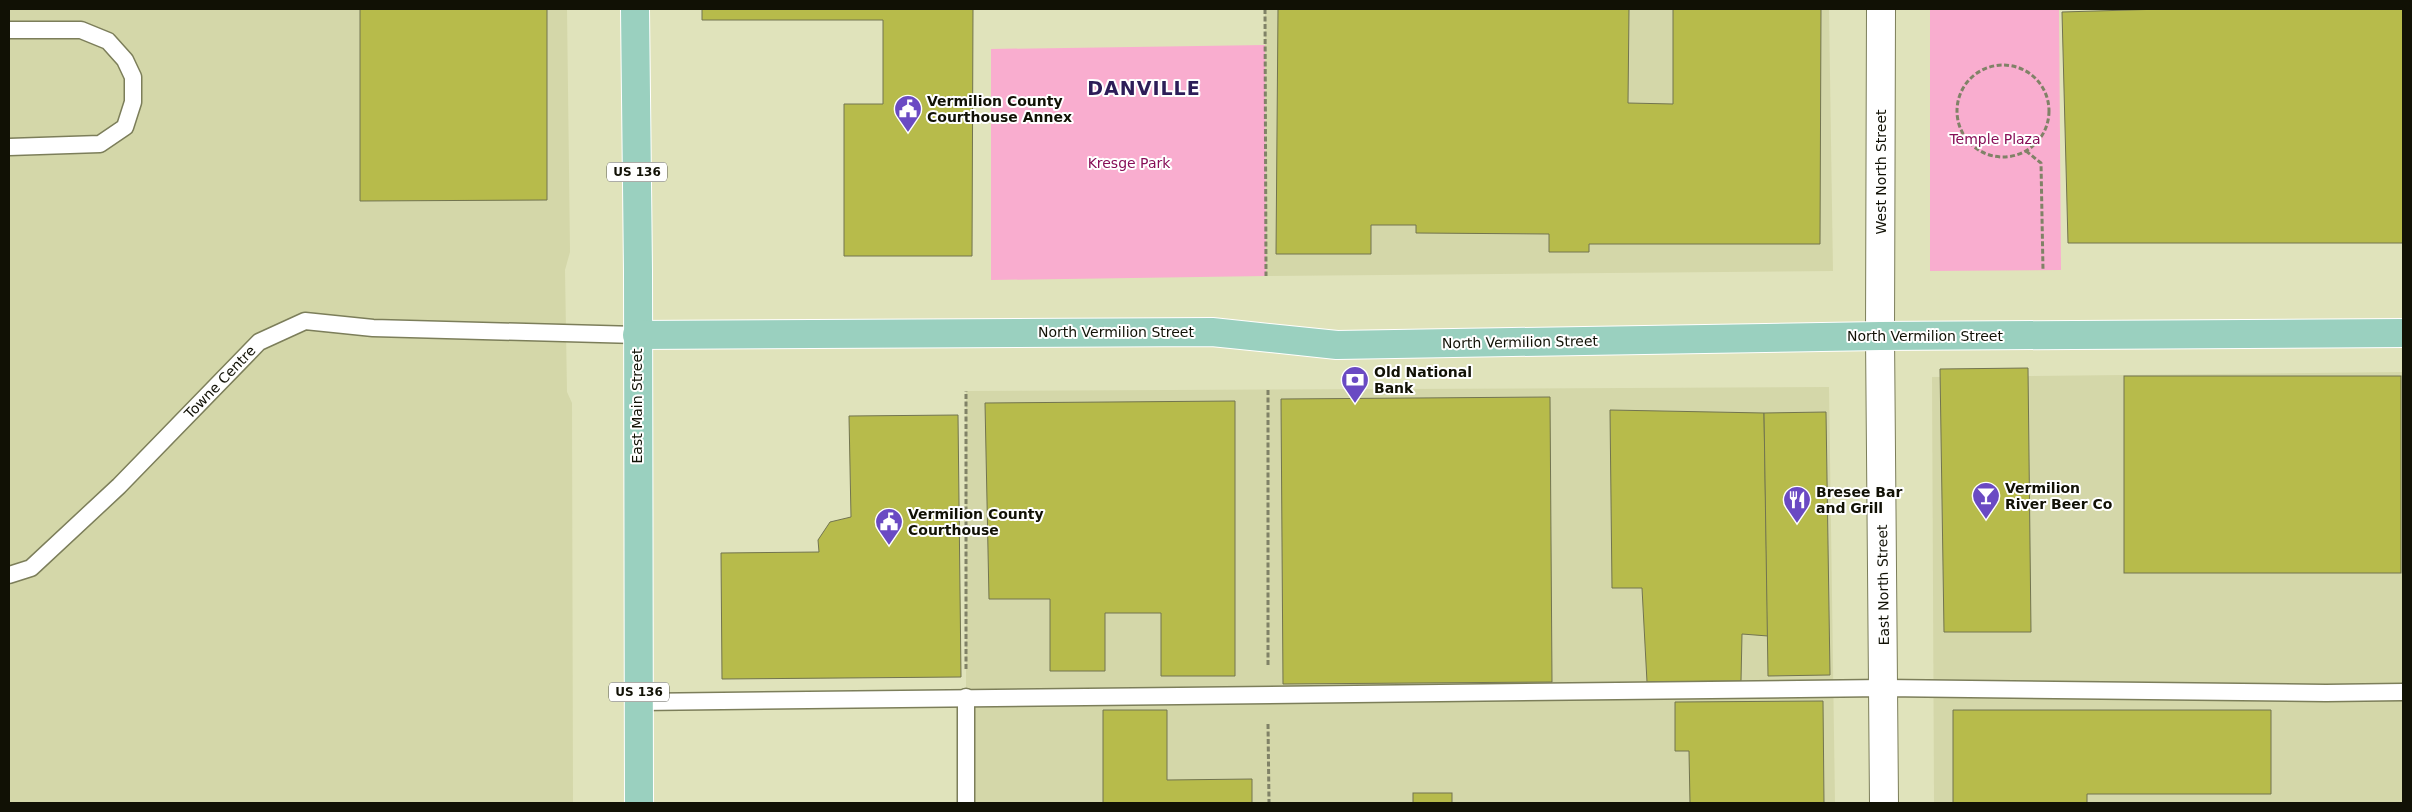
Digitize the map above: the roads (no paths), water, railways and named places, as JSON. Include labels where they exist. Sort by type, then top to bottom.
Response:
[{"type":"main road","name":"East Main Street","points":[[635,9],[639,803]]},
{"type":"main road","name":"North Vermilion Street","points":[[637,335],[1212,332],[1337,345],[1880,336],[2403,333]]},
{"type":"street","name":"West North Street","points":[[1880,336],[1881,9]]},
{"type":"street","name":"East North Street","points":[[1880,336],[1884,803]]},
{"type":"lane","points":[[9,30],[81,30],[108,41],[125,60],[133,77],[133,102],[125,127],[100,144],[9,147]]},
{"type":"lane","name":"Towne Centre","points":[[9,575],[31,568],[119,486],[258,342],[305,321],[373,328],[637,335]]},
{"type":"lane","points":[[639,702],[1884,688],[2326,693],[2403,692]]},
{"type":"lane","points":[[966,698],[966,803]]},
{"type":"place","name":"Vermilion County Courthouse Annex","points":[[908,133]]},
{"type":"place","name":"Old National Bank","points":[[1355,404]]},
{"type":"place","name":"Vermilion River Beer Co","points":[[1986,520]]},
{"type":"place","name":"Bresee Bar and Grill","points":[[1797,524]]},
{"type":"place","name":"Vermilion County Courthouse","points":[[889,546]]},
{"type":"district","name":"DANVILLE","points":[[1144,88]]},
{"type":"park label","name":"Temple Plaza","points":[[1995,139]]},
{"type":"park label","name":"Kresge Park","points":[[1129,163]]}]
